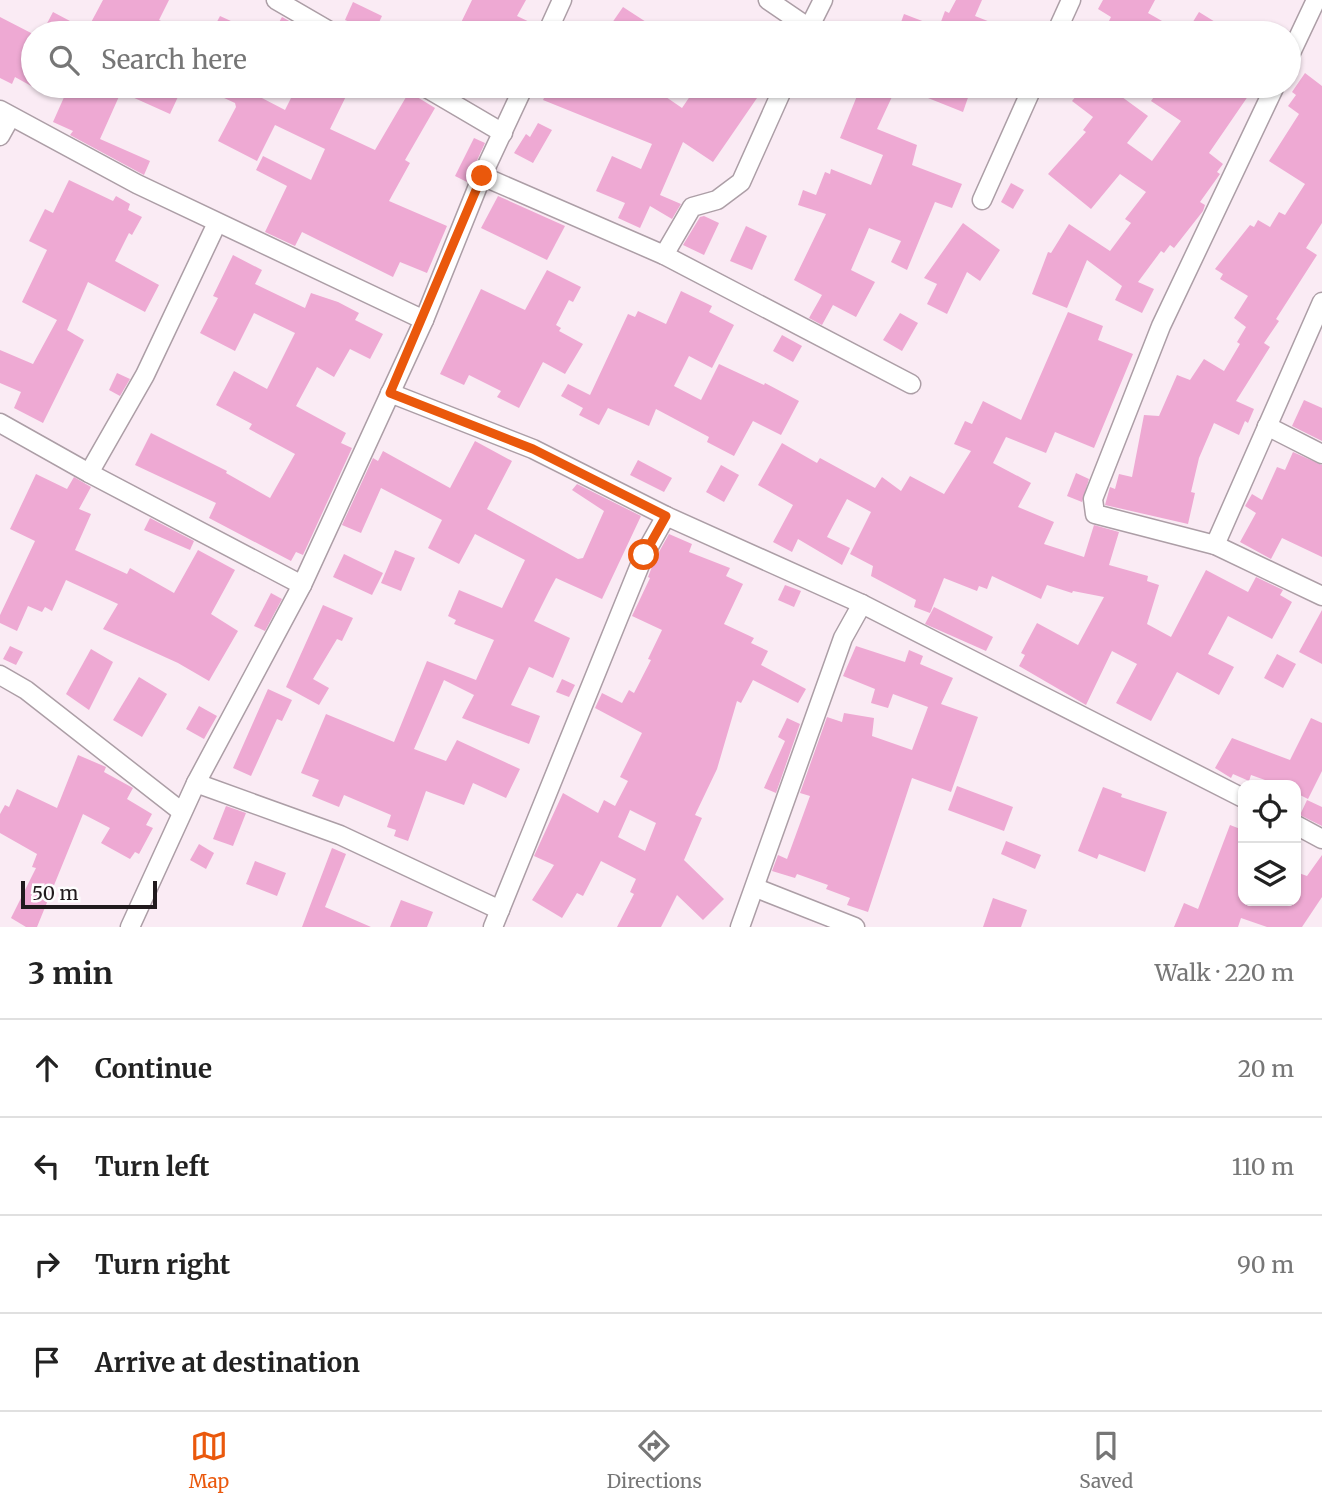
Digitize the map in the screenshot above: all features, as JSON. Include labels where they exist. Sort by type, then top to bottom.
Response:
[{"type":"street","points":[[276,0],[312,21]]},
{"type":"street","points":[[552,21],[562,0]]},
{"type":"street","points":[[768,0],[795,21]]},
{"type":"street","points":[[813,21],[823,0]]},
{"type":"street","points":[[1061,21],[1071,0]]},
{"type":"street","points":[[1301,31],[1315,0]]},
{"type":"street","points":[[443,98],[503,133]]},
{"type":"street","points":[[130,927],[196,783],[302,585],[424,320],[482,176],[519,98]]},
{"type":"street","points":[[664,255],[692,207],[718,200],[741,182],[779,98]]},
{"type":"street","points":[[982,200],[1028,98]]},
{"type":"street","points":[[1269,98],[1161,326],[1093,499],[1095,514],[1215,545],[1322,596]]},
{"type":"street","points":[[0,136],[5,114],[217,223],[424,320]]},
{"type":"street","points":[[482,176],[664,255],[911,384]]},
{"type":"street","points":[[89,473],[145,375],[217,223]]},
{"type":"street","points":[[1215,545],[1322,302]]},
{"type":"street","points":[[390,393],[533,449],[666,516],[862,604],[1238,796]]},
{"type":"street","points":[[0,423],[302,585]]},
{"type":"street","points":[[1266,426],[1322,454]]},
{"type":"street","points":[[493,927],[644,555],[666,516]]},
{"type":"street","points":[[740,927],[757,888],[842,638],[862,604]]},
{"type":"street","points":[[0,675],[26,690],[182,812]]},
{"type":"street","points":[[196,783],[340,835],[500,910]]},
{"type":"street","points":[[1301,828],[1322,839]]},
{"type":"street","points":[[757,888],[855,927]]},
{"type":"building","points":[[103,0],[169,0],[159,20],[161,21],[92,21]]},
{"type":"building","points":[[472,0],[526,0],[517,16],[528,21],[462,21]]},
{"type":"building","points":[[956,0],[982,0],[975,16],[988,21],[941,21],[945,11],[949,13]]},
{"type":"building","points":[[1103,0],[1155,0],[1148,13],[1162,21],[1109,21],[1111,17],[1098,9]]},
{"type":"building","points":[[353,2],[382,16],[380,21],[345,20]]},
{"type":"building","points":[[623,7],[645,21],[613,21]]},
{"type":"building","points":[[53,12],[70,21],[48,21]]},
{"type":"building","points":[[1199,12],[1214,21],[1193,21]]},
{"type":"building","points":[[904,14],[922,21],[901,21]]},
{"type":"building","points":[[220,16],[231,21],[217,21]]},
{"type":"building","points":[[0,17],[21,28],[21,80],[15,77],[12,84],[0,78]]},
{"type":"building","points":[[1305,73],[1322,86],[1322,223],[1306,248],[1317,255],[1276,319],[1279,321],[1264,343],[1270,347],[1236,401],[1254,409],[1248,423],[1245,421],[1239,435],[1214,423],[1199,458],[1191,492],[1195,493],[1188,524],[1105,505],[1110,487],[1115,489],[1119,474],[1132,477],[1144,415],[1159,416],[1177,375],[1190,380],[1204,359],[1224,371],[1240,344],[1237,342],[1246,327],[1234,318],[1248,296],[1220,279],[1223,274],[1215,269],[1250,225],[1254,227],[1258,220],[1270,227],[1279,212],[1285,215],[1305,184],[1269,161],[1299,114],[1288,106],[1294,98],[1301,98],[1301,79]]},
{"type":"building","points":[[64,98],[118,98],[100,139],[150,161],[144,175],[70,135],[73,131],[53,122]]},
{"type":"building","points":[[134,98],[177,98],[170,114]]},
{"type":"building","points":[[224,98],[262,98],[285,110],[291,98],[345,98],[330,129],[375,150],[405,98],[419,98],[435,108],[405,160],[410,163],[389,201],[447,226],[427,273],[400,262],[393,277],[302,232],[295,246],[265,232],[287,186],[256,170],[263,156],[311,180],[325,149],[275,125],[257,161],[218,141],[236,107],[235,103]]},
{"type":"building","points":[[667,98],[682,108],[689,98],[757,98],[713,162],[683,142],[660,195],[681,204],[672,219],[650,206],[640,228],[618,218],[625,203],[596,191],[612,156],[641,169],[652,144],[543,100]]},
{"type":"building","points":[[856,98],[891,98],[877,129],[917,145],[912,165],[962,184],[952,208],[935,202],[907,270],[891,262],[901,241],[869,228],[851,270],[875,282],[856,317],[833,305],[822,325],[809,318],[822,295],[794,280],[826,214],[798,205],[803,190],[816,195],[825,172],[830,174],[831,169],[871,185],[883,155],[840,138]]},
{"type":"building","points":[[928,98],[968,98],[963,112]]},
{"type":"building","points":[[1074,98],[1123,98],[1148,116],[1127,143],[1152,161],[1181,121],[1151,101],[1153,98],[1247,98],[1209,153],[1223,164],[1217,172],[1220,174],[1200,202],[1205,205],[1203,211],[1174,248],[1170,245],[1164,253],[1161,251],[1138,282],[1154,289],[1142,313],[1115,300],[1122,286],[1087,260],[1067,308],[1032,294],[1048,252],[1051,253],[1069,224],[1110,251],[1131,223],[1125,219],[1146,192],[1120,174],[1091,209],[1048,174],[1086,132],[1083,130],[1093,117],[1072,101]]},
{"type":"building","points":[[538,123],[552,130],[533,163],[514,153],[526,134],[530,137]]},
{"type":"building","points":[[474,138],[485,143],[467,182],[455,176]]},
{"type":"building","points":[[69,180],[113,201],[116,196],[130,204],[128,210],[142,217],[132,235],[129,233],[115,261],[159,285],[145,312],[88,282],[67,330],[84,340],[43,423],[14,408],[21,392],[0,383],[0,350],[33,364],[57,320],[22,302],[47,250],[29,241],[45,209],[53,213]]},
{"type":"building","points":[[1011,183],[1024,190],[1013,209],[1001,202]]},
{"type":"building","points":[[498,196],[565,226],[547,260],[481,228]]},
{"type":"building","points":[[704,216],[719,223],[704,255],[683,245],[700,217]]},
{"type":"building","points":[[963,223],[1000,250],[980,281],[967,272],[947,314],[927,304],[937,284],[924,278]]},
{"type":"building","points":[[746,226],[767,236],[752,270],[730,261]]},
{"type":"building","points":[[233,255],[262,270],[255,284],[305,308],[311,293],[338,302],[359,313],[355,320],[383,334],[370,359],[350,349],[334,377],[317,367],[296,406],[346,433],[341,443],[352,448],[303,555],[296,552],[291,561],[209,518],[216,503],[135,465],[151,433],[227,471],[226,473],[270,498],[295,454],[249,429],[252,424],[216,405],[234,371],[267,389],[295,333],[254,313],[235,351],[200,333],[218,298],[213,296]]},
{"type":"building","points":[[547,270],[581,287],[573,302],[569,300],[556,325],[561,328],[559,331],[583,344],[565,374],[543,362],[519,408],[497,397],[501,391],[469,375],[464,385],[440,374],[481,289],[525,310]]},
{"type":"building","points":[[681,291],[712,306],[709,312],[734,325],[712,368],[689,356],[674,386],[701,400],[719,364],[764,385],[765,383],[799,401],[781,435],[753,421],[734,456],[707,442],[709,437],[656,409],[649,426],[608,408],[599,425],[579,415],[583,408],[561,396],[568,384],[590,395],[628,314],[635,317],[638,311],[666,324]]},
{"type":"building","points":[[1068,312],[1103,326],[1098,340],[1133,354],[1094,448],[1055,432],[1046,453],[1006,437],[993,463],[1031,483],[1018,507],[1054,522],[1044,544],[1084,557],[1094,525],[1119,532],[1109,565],[1148,576],[1147,581],[1159,585],[1147,624],[1171,637],[1206,570],[1248,592],[1256,577],[1283,590],[1280,595],[1292,602],[1272,639],[1228,616],[1208,654],[1234,667],[1219,695],[1177,672],[1151,721],[1116,703],[1137,664],[1112,651],[1086,705],[1019,666],[1025,655],[1021,653],[1037,623],[1078,645],[1104,597],[1073,591],[1072,593],[1047,585],[1041,599],[992,576],[987,589],[979,586],[977,591],[944,578],[930,613],[914,607],[916,600],[871,576],[873,566],[850,554],[871,512],[847,499],[827,537],[850,548],[842,565],[798,539],[792,552],[773,542],[793,505],[758,485],[782,443],[817,463],[820,458],[875,488],[882,477],[901,491],[910,476],[944,494],[971,451],[954,444],[965,421],[972,424],[983,401],[1021,420]]},
{"type":"building","points":[[900,313],[918,323],[902,351],[883,340]]},
{"type":"building","points":[[782,335],[802,346],[793,362],[773,351]]},
{"type":"building","points":[[117,373],[130,379],[120,396],[109,390]]},
{"type":"building","points":[[1304,400],[1322,408],[1322,441],[1292,426]]},
{"type":"building","points":[[475,441],[512,461],[487,509],[578,559],[583,558],[604,511],[572,490],[577,484],[641,516],[602,599],[556,578],[534,621],[570,638],[553,678],[529,667],[511,705],[540,716],[529,744],[462,718],[474,695],[444,680],[414,749],[446,761],[457,740],[520,769],[506,798],[473,783],[464,805],[426,791],[408,841],[394,836],[396,830],[387,827],[391,815],[344,795],[339,807],[312,796],[319,780],[301,773],[326,714],[394,742],[427,661],[476,680],[494,640],[454,624],[456,620],[448,616],[459,590],[502,608],[525,560],[475,534],[459,564],[428,548],[442,520],[381,488],[361,533],[342,525],[373,458],[378,461],[383,451],[450,488]]},
{"type":"building","points":[[1293,452],[1322,465],[1322,557],[1282,538],[1271,559],[1240,542],[1256,513],[1245,506],[1252,494],[1262,500],[1277,467],[1285,470]]},
{"type":"building","points":[[638,460],[672,478],[664,492],[630,475]]},
{"type":"building","points":[[721,465],[739,475],[724,502],[706,492]]},
{"type":"building","points":[[1076,473],[1089,479],[1082,502],[1067,496]]},
{"type":"building","points":[[36,474],[67,489],[74,477],[91,487],[79,509],[91,514],[75,550],[127,574],[130,568],[174,593],[198,550],[235,570],[211,614],[238,631],[209,681],[178,663],[103,629],[118,604],[66,580],[52,611],[45,607],[42,612],[28,606],[17,631],[0,623],[0,615],[35,541],[10,529]]},
{"type":"building","points":[[150,518],[194,541],[190,550],[144,530]]},
{"type":"building","points":[[669,534],[692,544],[689,552],[730,568],[726,576],[743,584],[724,624],[754,638],[751,643],[768,651],[761,665],[806,689],[798,703],[753,680],[741,703],[737,701],[717,769],[695,815],[702,818],[684,860],[724,899],[703,920],[677,895],[661,927],[617,927],[634,894],[630,892],[636,879],[601,861],[583,896],[577,893],[562,918],[532,900],[554,865],[534,856],[563,793],[598,813],[604,800],[615,806],[628,781],[620,777],[642,733],[595,708],[602,693],[622,703],[629,690],[634,693],[651,660],[648,659],[662,630],[632,616],[650,578],[648,577]],"holes":[[[630,810],[656,823],[645,851],[618,837]]]},
{"type":"building","points":[[395,550],[415,558],[401,591],[381,583]]},
{"type":"building","points":[[344,554],[383,573],[372,595],[333,577]]},
{"type":"building","points":[[785,585],[801,591],[794,607],[778,600]]},
{"type":"building","points":[[271,593],[282,599],[265,631],[254,626]]},
{"type":"building","points":[[323,605],[353,618],[342,641],[337,639],[313,679],[329,688],[319,705],[286,687]]},
{"type":"building","points":[[934,607],[993,637],[986,651],[925,624]]},
{"type":"building","points":[[1322,610],[1322,664],[1299,652]]},
{"type":"building","points":[[10,646],[23,652],[16,665],[3,659]]},
{"type":"building","points":[[856,646],[905,662],[909,650],[923,656],[920,664],[953,678],[941,704],[978,717],[951,792],[912,778],[868,912],[847,905],[850,898],[826,889],[828,885],[797,874],[795,878],[772,871],[778,855],[787,859],[810,796],[800,793],[827,717],[842,722],[844,713],[874,718],[872,736],[912,750],[928,707],[893,694],[888,708],[871,703],[875,689],[843,676]]},
{"type":"building","points":[[91,649],[113,662],[89,710],[66,694]]},
{"type":"building","points":[[1277,654],[1296,664],[1283,688],[1264,678]]},
{"type":"building","points":[[139,677],[167,694],[142,737],[113,720]]},
{"type":"building","points":[[562,679],[575,685],[569,697],[556,692]]},
{"type":"building","points":[[268,689],[292,700],[282,721],[277,719],[251,776],[233,768]]},
{"type":"building","points":[[199,706],[217,716],[204,739],[186,729]]},
{"type":"building","points":[[787,718],[800,724],[776,793],[764,788],[785,741],[778,737]]},
{"type":"building","points":[[1311,718],[1322,723],[1322,771],[1308,799],[1301,796],[1301,780],[1265,780],[1251,775],[1247,780],[1233,774],[1231,778],[1215,768],[1232,738],[1290,760]]},
{"type":"building","points":[[78,755],[106,767],[104,772],[133,788],[127,799],[152,814],[146,825],[153,828],[139,854],[135,852],[130,859],[101,843],[110,828],[83,814],[37,927],[26,927],[11,918],[36,868],[32,867],[37,854],[0,833],[0,814],[5,805],[9,807],[17,789],[57,808]]},
{"type":"building","points":[[957,786],[1013,807],[1004,831],[948,810]]},
{"type":"building","points":[[1103,787],[1122,794],[1121,797],[1167,812],[1145,872],[1099,854],[1097,859],[1078,851]]},
{"type":"building","points":[[1307,800],[1322,807],[1322,826],[1301,816]]},
{"type":"building","points":[[226,806],[246,813],[233,846],[213,839]]},
{"type":"building","points":[[1230,825],[1238,828],[1238,906],[1301,906],[1301,874],[1307,876],[1322,855],[1322,897],[1302,927],[1267,927],[1241,918],[1238,927],[1174,927],[1184,903],[1198,909]]},
{"type":"building","points":[[1006,841],[1041,855],[1035,869],[1001,854]]},
{"type":"building","points":[[199,844],[214,853],[206,869],[190,860]]},
{"type":"building","points":[[332,848],[346,854],[325,907],[371,927],[302,927]]},
{"type":"building","points":[[255,861],[286,873],[277,896],[246,884]]},
{"type":"building","points":[[993,898],[1027,910],[1021,927],[983,927]]},
{"type":"building","points":[[401,900],[433,912],[427,927],[390,927]]},
{"type":"route","points":[[482,176],[424,320],[390,393],[533,449],[666,516],[644,555]]}]
